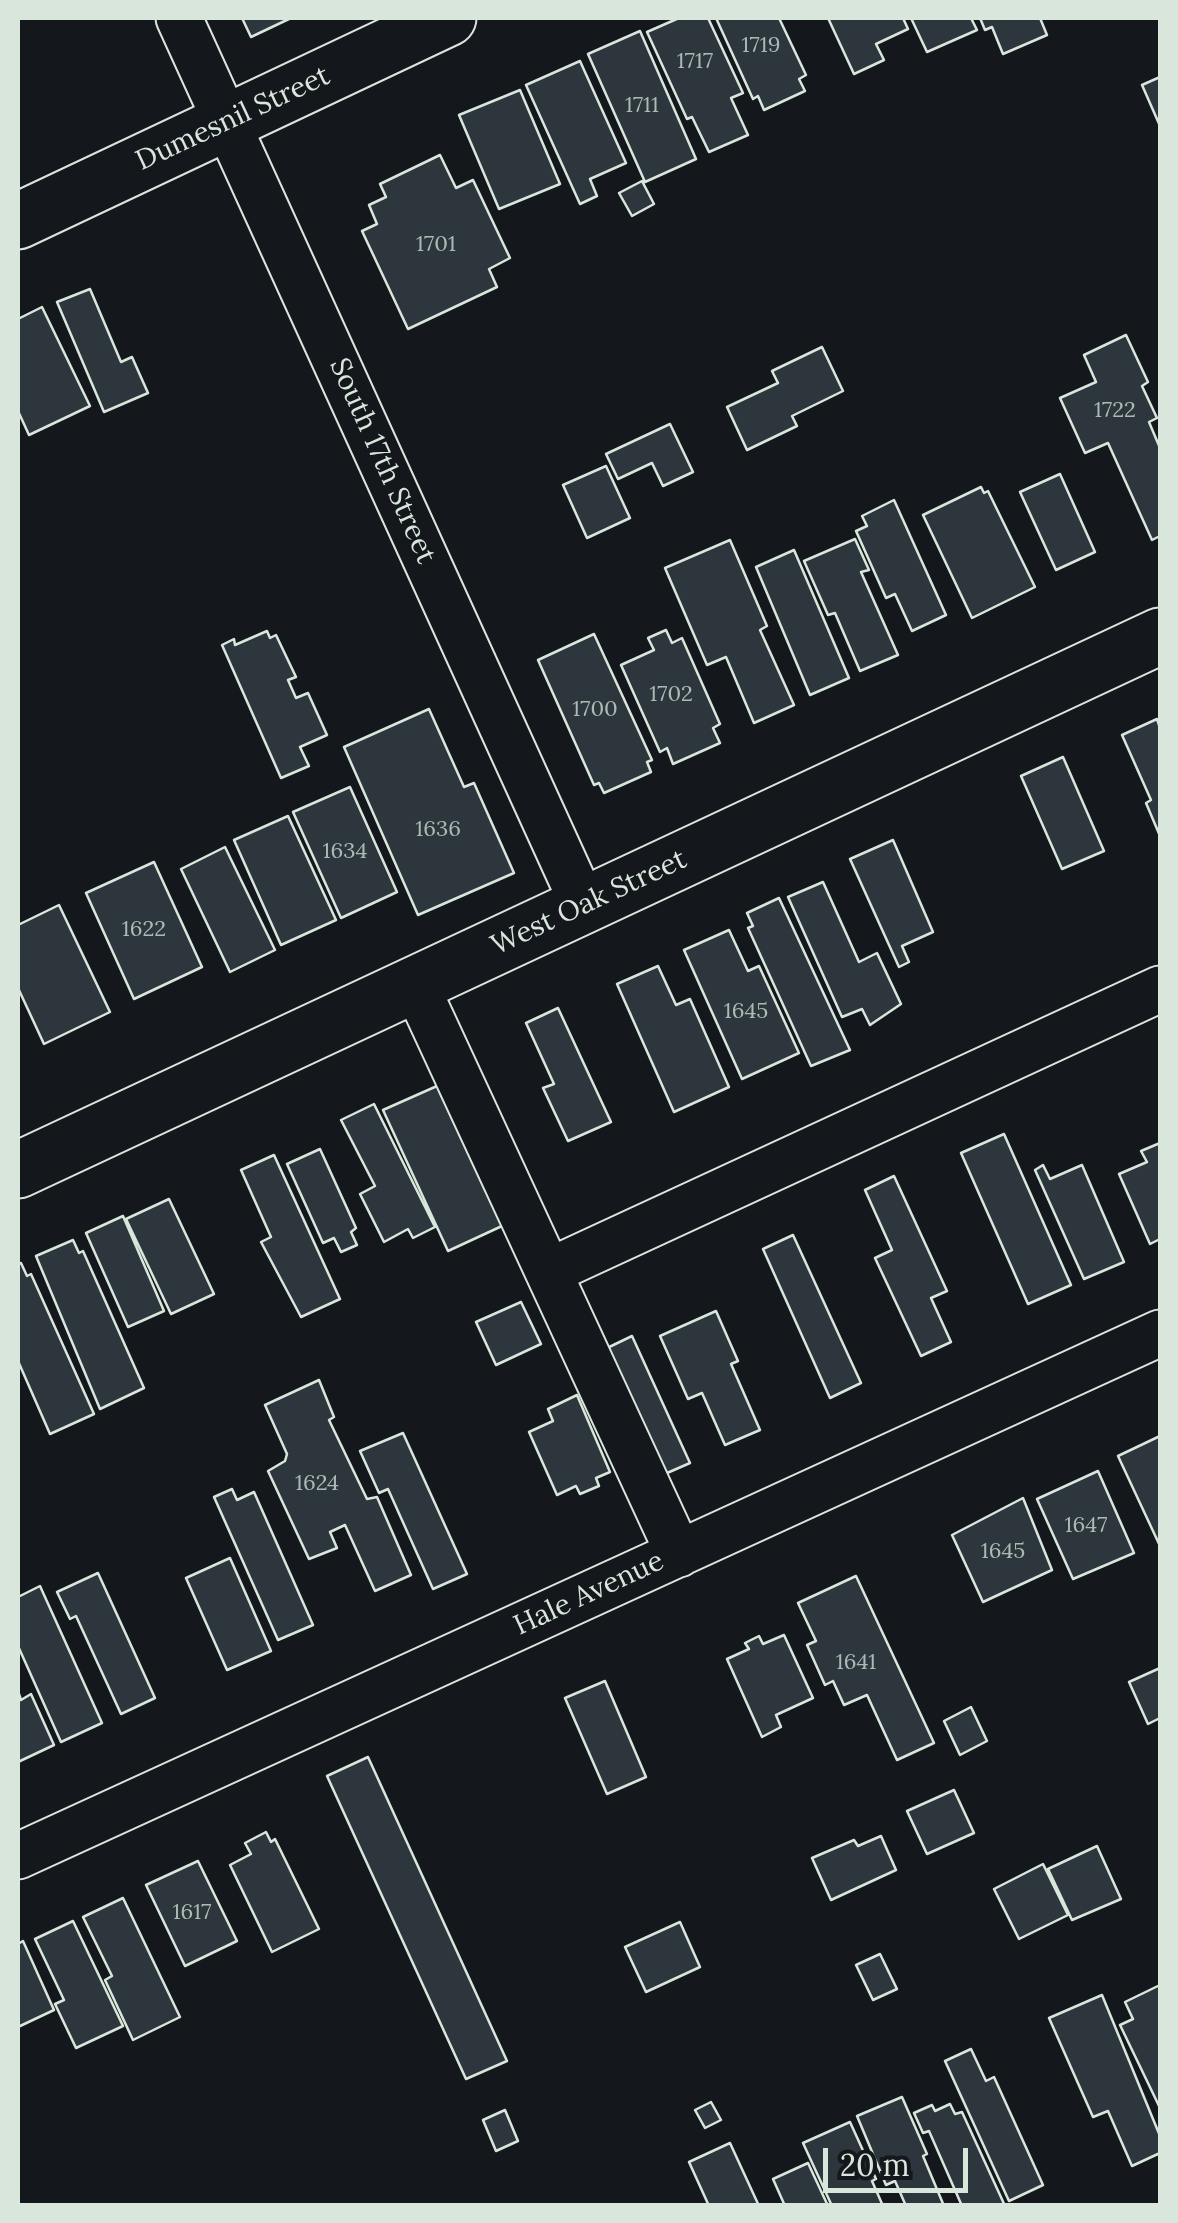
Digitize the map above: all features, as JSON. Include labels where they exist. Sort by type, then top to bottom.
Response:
[{"type":"main road","name":"Dumesnil Street","points":[[18,221],[448,18]]},
{"type":"main road","name":"West Oak Street","points":[[18,1170],[1160,636]]},
{"type":"street","name":"South 17th Street","points":[[180,18],[584,906]]},
{"type":"street","points":[[416,984],[679,1554]]},
{"type":"street","points":[[550,1271],[1160,989]]},
{"type":"street","name":"Hale Avenue","points":[[18,1856],[1160,1333]]},
{"type":"building","points":[[242,18],[291,18],[251,37]]},
{"type":"building","points":[[679,18],[708,18],[743,93],[731,98],[748,135],[709,152],[692,117],[687,119],[647,32]]},
{"type":"building","points":[[716,18],[779,18],[806,75],[799,79],[805,91],[764,110],[758,96],[753,99]]},
{"type":"building","points":[[828,18],[903,18],[908,29],[876,44],[884,60],[854,74]]},
{"type":"building","points":[[911,18],[971,18],[977,30],[927,52]]},
{"type":"building","points":[[980,18],[1040,18],[1047,35],[1003,54],[992,27],[985,30]]},
{"type":"building","points":[[640,31],[696,159],[645,182],[588,54]]},
{"type":"building","points":[[580,61],[626,163],[590,179],[597,196],[580,204],[526,85]]},
{"type":"building","points":[[1160,77],[1160,126],[1142,85]]},
{"type":"building","points":[[520,90],[560,184],[499,209],[459,115]]},
{"type":"building","points":[[440,155],[456,188],[473,180],[510,258],[489,269],[497,287],[408,329],[362,231],[377,224],[369,205],[386,197],[380,184]]},
{"type":"building","points":[[642,181],[654,204],[632,216],[619,193]]},
{"type":"building","points":[[90,289],[121,362],[132,357],[148,393],[104,412],[57,302]]},
{"type":"building","points":[[42,307],[90,406],[29,435],[18,411],[18,319]]},
{"type":"building","points":[[1126,335],[1148,382],[1142,386],[1157,418],[1149,422],[1160,448],[1160,536],[1152,540],[1108,443],[1085,453],[1060,398],[1096,382],[1084,355]]},
{"type":"building","points":[[822,347],[843,391],[792,416],[797,426],[747,450],[727,407],[778,383],[772,371]]},
{"type":"building","points":[[670,424],[693,472],[663,486],[652,463],[618,479],[606,454]]},
{"type":"building","points":[[606,466],[630,518],[587,538],[563,485]]},
{"type":"building","points":[[1060,474],[1095,552],[1056,570],[1020,492]]},
{"type":"building","points":[[981,487],[984,493],[988,491],[1035,587],[972,618],[923,515]]},
{"type":"building","points":[[894,500],[946,615],[912,631],[895,594],[886,598],[856,531],[867,526],[862,516]]},
{"type":"building","points":[[855,539],[869,570],[861,572],[898,655],[860,671],[835,613],[828,615],[804,561]]},
{"type":"building","points":[[730,540],[767,626],[760,630],[794,705],[754,723],[726,657],[707,665],[665,568]]},
{"type":"building","points":[[794,550],[849,678],[810,695],[756,567]]},
{"type":"building","points":[[666,630],[672,643],[682,638],[720,724],[713,728],[720,743],[673,764],[667,748],[660,752],[621,665],[654,650],[648,638]]},
{"type":"building","points":[[267,631],[270,638],[276,635],[296,677],[288,680],[296,698],[308,693],[327,735],[300,747],[309,766],[281,778],[222,645],[234,639],[235,645]]},
{"type":"building","points":[[594,634],[652,760],[647,762],[651,772],[604,793],[599,783],[594,785],[538,660]]},
{"type":"building","points":[[429,709],[464,787],[474,783],[514,873],[418,915],[344,747]]},
{"type":"building","points":[[1157,719],[1160,836],[1146,803],[1151,800],[1122,735]]},
{"type":"building","points":[[1063,757],[1104,851],[1062,869],[1021,776]]},
{"type":"building","points":[[350,787],[397,892],[341,918],[293,812]]},
{"type":"building","points":[[288,816],[336,920],[281,945],[234,840]]},
{"type":"building","points":[[893,840],[933,932],[902,946],[909,962],[899,967],[850,859]]},
{"type":"building","points":[[225,847],[275,950],[230,972],[181,869]]},
{"type":"building","points":[[154,862],[202,967],[134,999],[86,893]]},
{"type":"building","points":[[823,882],[859,962],[877,953],[901,1004],[870,1025],[862,1009],[842,1017],[788,897]]},
{"type":"building","points":[[779,898],[850,1050],[811,1066],[748,928],[753,926],[747,913]]},
{"type":"building","points":[[59,905],[110,1012],[44,1044],[18,988],[18,925]]},
{"type":"building","points":[[729,930],[748,971],[759,966],[799,1053],[742,1079],[684,950]]},
{"type":"building","points":[[658,966],[676,1005],[690,999],[729,1087],[674,1112],[617,984]]},
{"type":"building","points":[[558,1008],[611,1122],[568,1141],[543,1088],[554,1084],[526,1023]]},
{"type":"building","points":[[437,1086],[502,1226],[448,1251],[383,1110]]},
{"type":"building","points":[[374,1104],[435,1227],[413,1238],[408,1229],[384,1242],[360,1194],[375,1186],[341,1120]]},
{"type":"building","points":[[1004,1134],[1071,1285],[1028,1304],[961,1153]]},
{"type":"building","points":[[1160,1143],[1160,1239],[1150,1244],[1119,1174],[1147,1162],[1141,1151]]},
{"type":"building","points":[[320,1149],[356,1228],[351,1232],[357,1245],[341,1252],[334,1238],[323,1243],[287,1164]]},
{"type":"building","points":[[274,1155],[340,1299],[301,1317],[261,1242],[271,1237],[241,1170]]},
{"type":"building","points":[[1043,1165],[1050,1179],[1082,1165],[1124,1262],[1084,1279],[1035,1170]]},
{"type":"building","points":[[894,1176],[947,1291],[931,1298],[951,1342],[921,1356],[875,1258],[892,1250],[865,1190]]},
{"type":"building","points":[[169,1199],[214,1294],[171,1314],[126,1219]]},
{"type":"building","points":[[123,1216],[164,1311],[128,1327],[86,1233]]},
{"type":"building","points":[[793,1235],[861,1383],[830,1398],[763,1249]]},
{"type":"building","points":[[73,1240],[79,1253],[83,1251],[144,1388],[100,1409],[36,1256]]},
{"type":"building","points":[[21,1263],[27,1276],[31,1274],[94,1414],[50,1434],[18,1361]]},
{"type":"building","points":[[521,1302],[541,1344],[496,1365],[476,1322]]},
{"type":"building","points":[[716,1311],[738,1361],[731,1364],[760,1430],[725,1445],[702,1393],[688,1399],[660,1336]]},
{"type":"building","points":[[632,1336],[690,1463],[658,1477],[601,1351]]},
{"type":"building","points":[[319,1380],[334,1417],[329,1420],[367,1499],[377,1497],[411,1575],[375,1591],[345,1525],[330,1532],[337,1548],[309,1559],[268,1471],[285,1461],[287,1454],[265,1405]]},
{"type":"building","points":[[577,1395],[610,1472],[596,1478],[599,1486],[580,1494],[576,1486],[557,1495],[529,1432],[553,1421],[548,1409]]},
{"type":"building","points":[[403,1433],[467,1574],[433,1589],[388,1489],[379,1493],[360,1451]]},
{"type":"building","points":[[1160,1436],[1160,1546],[1118,1456]]},
{"type":"building","points":[[1098,1471],[1134,1553],[1073,1579],[1037,1499]]},
{"type":"building","points":[[232,1489],[237,1500],[254,1492],[313,1625],[278,1640],[214,1497]]},
{"type":"building","points":[[1023,1498],[1052,1570],[983,1602],[952,1535]]},
{"type":"building","points":[[230,1558],[271,1651],[227,1670],[186,1578]]},
{"type":"building","points":[[98,1573],[155,1698],[121,1714],[76,1616],[70,1619],[57,1592]]},
{"type":"building","points":[[856,1576],[934,1743],[897,1760],[867,1695],[844,1705],[833,1681],[825,1685],[807,1645],[816,1641],[798,1603]]},
{"type":"building","points":[[40,1586],[102,1723],[61,1742],[18,1646],[18,1597]]},
{"type":"building","points":[[784,1635],[813,1698],[776,1715],[781,1727],[762,1737],[727,1659],[749,1649],[745,1643],[759,1636],[763,1644]]},
{"type":"building","points":[[1160,1668],[1160,1718],[1148,1724],[1129,1682]]},
{"type":"building","points":[[605,1681],[646,1777],[607,1794],[565,1698]]},
{"type":"building","points":[[18,1691],[21,1700],[31,1694],[54,1745],[18,1762]]},
{"type":"building","points":[[971,1707],[987,1741],[960,1755],[944,1721]]},
{"type":"building","points":[[368,1757],[507,2061],[466,2079],[327,1776]]},
{"type":"building","points":[[954,1790],[974,1833],[927,1854],[907,1811]]},
{"type":"building","points":[[266,1832],[271,1842],[275,1839],[319,1929],[272,1952],[230,1865],[251,1854],[245,1843]]},
{"type":"building","points":[[881,1836],[896,1870],[831,1900],[812,1858],[854,1840],[858,1846]]},
{"type":"building","points":[[1097,1846],[1121,1899],[1072,1920],[1048,1869]]},
{"type":"building","points":[[198,1861],[237,1941],[185,1966],[146,1885]]},
{"type":"building","points":[[1043,1864],[1068,1915],[1019,1939],[994,1889]]},
{"type":"building","points":[[123,1898],[180,2017],[133,2040],[105,1980],[112,1976],[83,1917]]},
{"type":"building","points":[[73,1921],[123,2026],[76,2048],[55,2004],[64,2000],[35,1939]]},
{"type":"building","points":[[680,1922],[700,1967],[646,1992],[625,1947]]},
{"type":"building","points":[[23,1941],[54,2010],[18,2027],[18,1944]]},
{"type":"building","points":[[880,1954],[897,1989],[873,2000],[856,1965]]},
{"type":"building","points":[[1160,1985],[1160,2108],[1120,2025],[1133,2019],[1125,2002]]},
{"type":"building","points":[[1102,1995],[1160,2136],[1160,2153],[1132,2166],[1108,2111],[1093,2117],[1049,2018]]},
{"type":"building","points":[[971,2049],[986,2081],[994,2077],[1043,2185],[1009,2201],[945,2061]]},
{"type":"building","points":[[902,2097],[944,2206],[906,2206],[895,2181],[886,2185],[857,2116]]},
{"type":"building","points":[[711,2102],[721,2120],[705,2128],[695,2110]]},
{"type":"building","points":[[950,2104],[955,2114],[962,2112],[1005,2206],[962,2206],[929,2131],[923,2133],[914,2113],[932,2105],[935,2111]]},
{"type":"building","points":[[505,2110],[518,2141],[496,2151],[483,2120]]},
{"type":"building","points":[[850,2122],[876,2179],[872,2181],[883,2206],[832,2206],[803,2143]]},
{"type":"building","points":[[730,2143],[759,2206],[709,2206],[689,2162]]},
{"type":"building","points":[[808,2163],[828,2206],[785,2206],[773,2179]]}]
